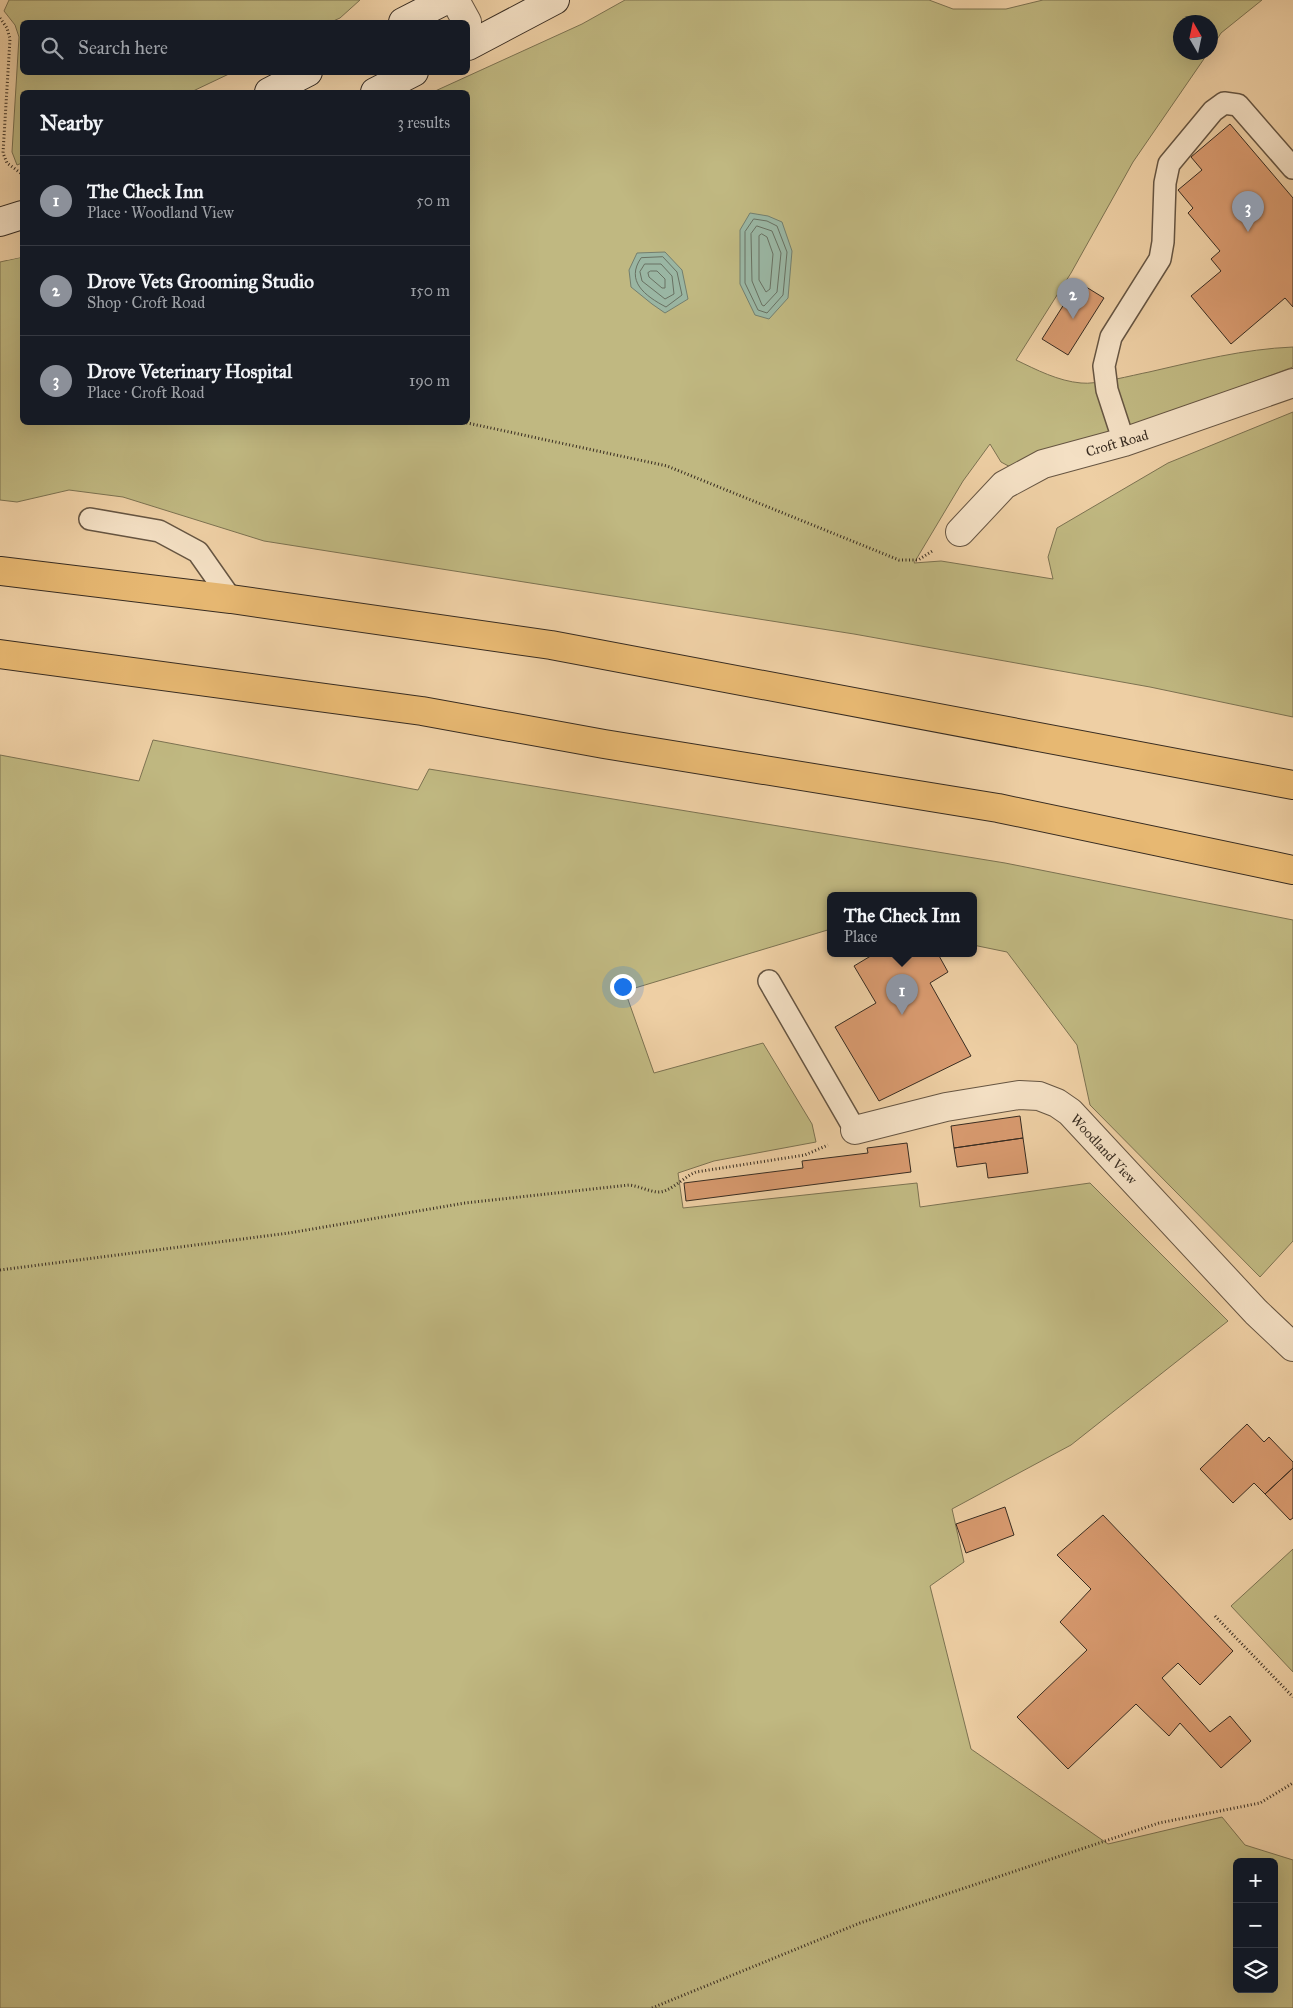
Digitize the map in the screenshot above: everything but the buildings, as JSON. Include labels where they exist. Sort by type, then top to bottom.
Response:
[{"type":"highway","points":[[0,571],[231,599],[551,645],[1293,785]]},
{"type":"highway","points":[[0,654],[422,711],[604,744],[998,808],[1293,870]]},
{"type":"street","points":[[407,20],[446,0]]},
{"type":"street","points":[[455,0],[464,20]]},
{"type":"street","points":[[470,33],[555,0]]},
{"type":"street","points":[[273,90],[302,75]]},
{"type":"street","points":[[379,90],[408,75]]},
{"type":"street","points":[[0,222],[20,216]]},
{"type":"street","name":"Croft Road","points":[[960,532],[1004,484],[1043,464],[1124,442],[1293,384]]},
{"type":"street","name":"Woodland View","points":[[856,1130],[946,1107],[1019,1095],[1039,1096],[1058,1103],[1070,1112],[1256,1312],[1293,1347]]},
{"type":"lane","points":[[1124,442],[1107,390],[1104,366],[1111,337],[1160,260],[1163,242],[1165,183],[1169,164],[1213,111],[1224,103],[1238,105],[1293,168]]},
{"type":"lane","points":[[90,519],[159,531],[198,552],[231,599]]},
{"type":"lane","points":[[769,981],[856,1130]]},
{"type":"path","points":[[0,18],[7,28],[10,40],[3,153],[8,163],[20,172]]},
{"type":"path","points":[[470,423],[668,466],[899,560],[918,560],[960,532]]},
{"type":"path","points":[[0,1270],[289,1233],[494,1200],[629,1186],[638,1186],[657,1192],[667,1191],[686,1176],[696,1172],[805,1155],[822,1149],[856,1130]]},
{"type":"path","points":[[1214,1616],[1293,1697]]},
{"type":"path","points":[[652,2008],[860,1923],[1159,1823],[1260,1803],[1293,1783]]},
{"type":"shaded area","points":[[9,0],[360,0],[336,20],[20,20],[20,75],[227,75],[195,90],[20,90],[20,164],[17,165],[12,152],[19,37],[15,25],[4,11]]},
{"type":"shaded area","points":[[625,0],[929,0],[953,9],[1006,9],[1043,0],[1262,0],[1221,33],[1218,38],[1218,15],[1173,15],[1173,60],[1203,60],[1133,162],[1071,273],[1016,360],[1056,377],[1072,382],[1088,383],[1096,383],[1221,356],[1275,348],[1293,347],[1293,367],[1016,470],[1001,462],[990,444],[963,481],[914,563],[941,561],[1053,579],[1048,557],[1057,528],[1168,463],[1293,412],[1293,717],[1150,687],[854,634],[264,541],[123,497],[69,490],[17,502],[0,500],[0,262],[20,257],[20,425],[470,425],[470,90],[437,90],[582,24]]},
{"type":"shaded area","points":[[153,740],[418,790],[429,769],[1005,863],[1293,920],[1293,1241],[1260,1277],[1090,1105],[1077,1045],[1007,952],[977,946],[977,892],[827,892],[827,930],[625,991],[654,1073],[763,1043],[812,1124],[816,1142],[714,1161],[678,1173],[683,1208],[917,1183],[920,1207],[1090,1183],[1228,1321],[1071,1445],[952,1509],[964,1562],[930,1586],[971,1749],[1108,1844],[1222,1817],[1245,1845],[1293,1860],[1293,2008],[0,2008],[0,755],[139,781]]},
{"type":"shaded area","points":[[1293,1549],[1293,1672],[1231,1606]]},
{"type":"water","points":[[750,213],[768,216],[782,222],[792,251],[788,298],[769,319],[755,315],[740,284],[740,230]]},
{"type":"water","points":[[665,252],[682,270],[688,299],[665,313],[631,287],[629,270],[637,253]]},
{"type":"pier","points":[[0,177],[20,192],[20,257],[7,260],[0,255]]},
{"type":"place","name":"Drove Veterinary Hospital","points":[[1248,232]]},
{"type":"place","name":"Drove Vets Grooming Studio","points":[[1073,319]]},
{"type":"place","name":"The Check Inn","points":[[902,1015]]}]
